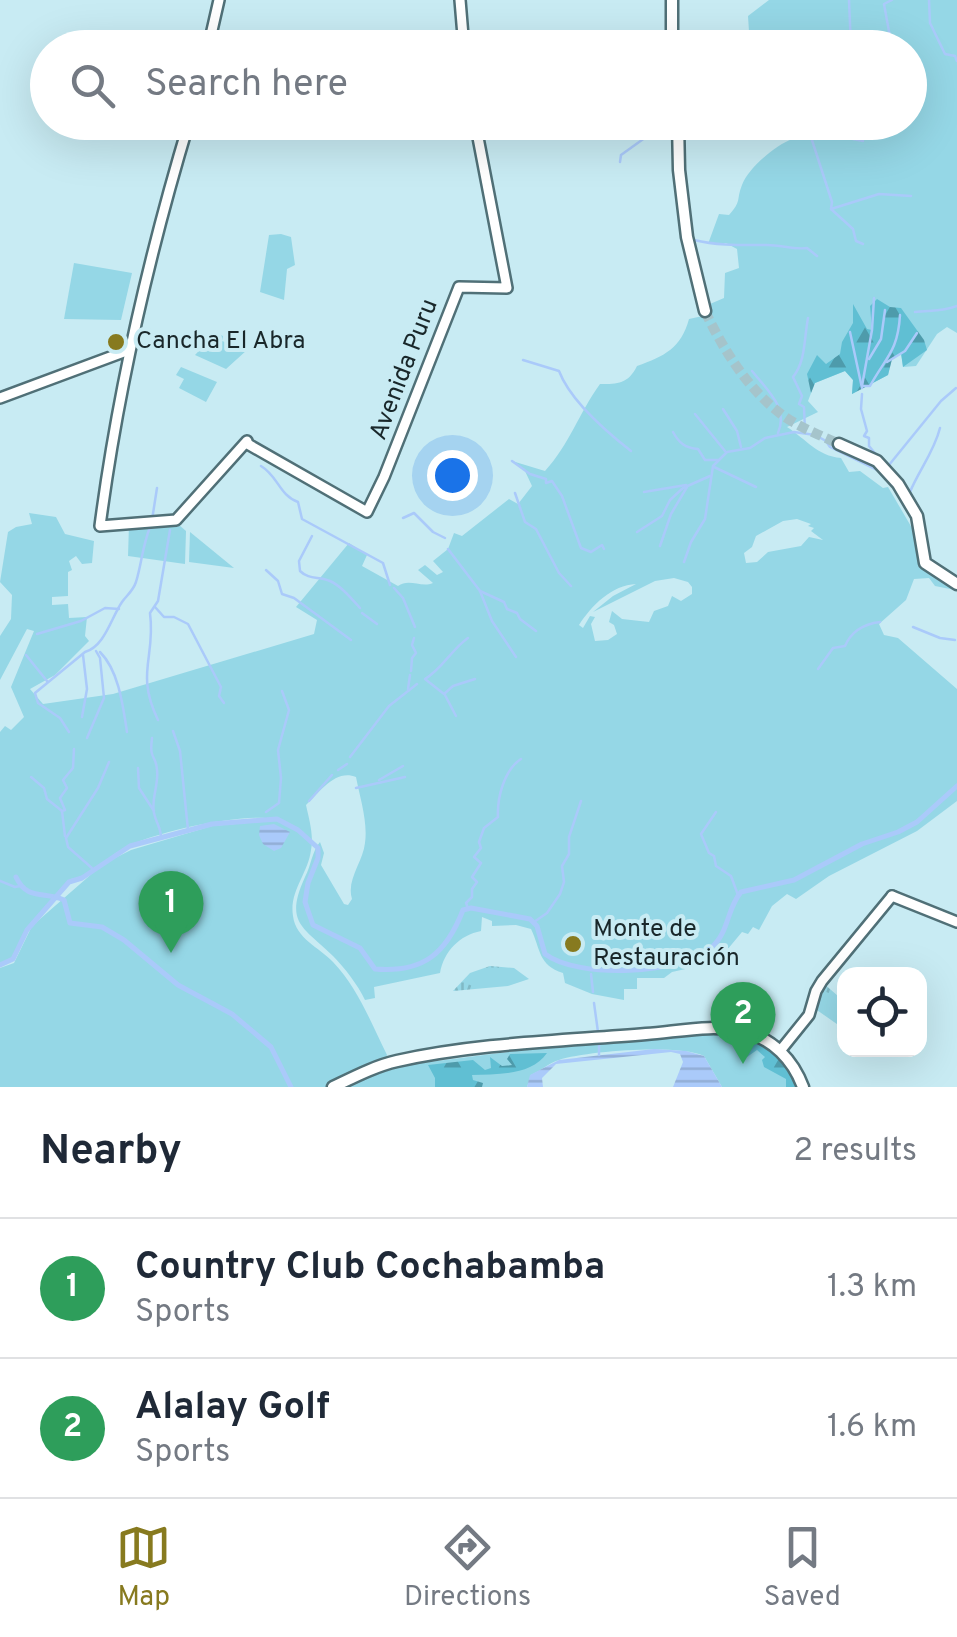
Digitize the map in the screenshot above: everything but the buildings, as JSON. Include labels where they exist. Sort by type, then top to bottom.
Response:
[{"type":"main road","points":[[675,0],[675,30]]},
{"type":"main road","points":[[675,140],[675,188],[705,311]]},
{"type":"main road","points":[[839,444],[869,456],[886,470],[915,511],[928,566],[957,582]]},
{"type":"main road","points":[[341,1086],[372,1069],[404,1060],[597,1038],[729,1029],[752,1034],[780,1050],[803,1087]]},
{"type":"main road","points":[[341,1086],[398,1064],[597,1038]]},
{"type":"street","points":[[212,30],[219,0]]},
{"type":"street","points":[[458,0],[460,30]]},
{"type":"street","points":[[0,398],[129,350],[184,140]]},
{"type":"street","name":"Avenida Puru","points":[[129,350],[113,426],[100,526],[176,520],[247,442],[367,512],[459,287],[505,288],[476,140]]},
{"type":"street","points":[[780,1050],[810,1014],[822,981],[892,896],[957,920]]},
{"type":"green space","points":[[769,0],[957,0],[957,333],[947,327],[937,334],[916,366],[903,367],[901,353],[892,359],[888,375],[852,394],[853,380],[845,371],[815,383],[808,401],[818,412],[787,427],[818,450],[841,458],[849,472],[860,471],[883,488],[888,487],[912,528],[920,565],[955,590],[935,586],[929,578],[914,579],[906,600],[879,624],[884,635],[898,638],[957,689],[957,801],[917,831],[829,876],[796,899],[787,894],[772,906],[759,930],[753,927],[748,934],[742,932],[717,962],[672,972],[664,978],[637,978],[637,989],[624,989],[624,1000],[592,994],[565,983],[563,973],[549,966],[541,956],[531,929],[492,926],[492,921],[482,917],[481,931],[454,945],[440,973],[374,987],[375,998],[365,1000],[346,971],[305,930],[297,915],[299,892],[320,842],[324,853],[321,865],[344,904],[352,899],[351,885],[366,835],[356,777],[341,776],[306,805],[312,844],[294,899],[293,916],[303,937],[333,962],[350,983],[386,1059],[326,1087],[0,1087],[0,968],[14,963],[32,926],[103,864],[131,850],[212,826],[282,820],[247,818],[203,824],[126,847],[71,879],[26,929],[10,961],[0,964],[0,732],[5,726],[11,730],[24,717],[11,687],[34,631],[27,629],[0,680],[0,636],[11,619],[12,595],[0,582],[8,532],[32,524],[29,513],[56,517],[65,534],[94,541],[92,563],[82,564],[76,556],[69,561],[72,570],[68,572],[68,596],[52,597],[52,605],[68,604],[69,618],[87,617],[85,636],[89,641],[55,675],[30,689],[43,704],[113,694],[314,634],[317,620],[296,607],[349,543],[367,555],[362,566],[398,586],[433,583],[418,570],[425,565],[437,575],[443,572],[433,561],[448,549],[454,533],[462,536],[509,499],[518,504],[532,486],[525,471],[512,461],[545,471],[600,384],[626,380],[637,366],[676,344],[689,319],[712,314],[710,304],[724,298],[725,273],[739,268],[737,249],[726,243],[708,244],[719,214],[729,215],[756,165],[790,140],[927,140],[927,30],[749,30],[748,16]],"holes":[[[797,519],[811,524],[811,531],[823,540],[809,537],[801,546],[768,552],[757,562],[746,563],[744,553],[752,547],[756,536],[783,521]],[[674,578],[688,582],[692,594],[681,601],[672,596],[668,606],[654,611],[649,622],[622,619],[612,611],[609,622],[617,634],[608,640],[595,641],[591,624],[595,617],[590,616],[583,628],[579,625],[596,604],[619,588],[636,584],[593,612],[655,581]]]},
{"type":"green space","points":[[269,235],[291,237],[295,265],[287,269],[284,300],[260,292]]},
{"type":"green space","points":[[74,263],[132,273],[121,320],[64,319]]},
{"type":"green space","points":[[877,299],[901,308],[927,350],[903,367],[901,353],[892,359],[888,375],[852,394],[853,380],[845,371],[815,383],[811,393],[807,374],[817,355],[826,364],[840,354],[853,323],[853,304],[867,329],[872,330],[870,306]]},
{"type":"green space","points":[[216,333],[223,336],[222,341],[247,350],[226,369],[195,355]]},
{"type":"green space","points":[[181,367],[217,382],[206,402],[179,388],[184,379],[176,375]]},
{"type":"green space","points":[[129,525],[179,525],[186,531],[185,564],[128,556]]},
{"type":"green space","points":[[190,532],[234,568],[189,562]]},
{"type":"green space","points":[[490,966],[514,968],[529,979],[508,986],[453,991],[470,973]]},
{"type":"green space","points":[[823,983],[837,995],[837,1024],[814,1008]]},
{"type":"green space","points":[[726,1032],[770,1049],[799,1087],[722,1087],[704,1056],[654,1050],[559,1060],[531,1075],[527,1087],[345,1087],[406,1065],[593,1041]]},
{"type":"green space","points":[[742,1038],[775,1056],[797,1087],[786,1087],[786,1079],[764,1067],[765,1057],[757,1050],[747,1057],[747,1045]]},
{"type":"green space","points":[[547,1053],[523,1070],[472,1075],[473,1080],[483,1083],[482,1087],[435,1087],[428,1065],[473,1060],[485,1070],[491,1068],[490,1057],[502,1066],[512,1065],[507,1059],[510,1054]]},
{"type":"shaded area","points":[[274,824],[290,832],[281,848],[274,851],[263,844],[259,835],[260,826]]},
{"type":"shaded area","points":[[654,1049],[704,1056],[722,1087],[673,1087],[683,1062],[680,1054],[671,1052],[556,1064],[542,1078],[543,1087],[527,1087],[530,1075],[559,1060]]},
{"type":"waterway","points":[[849,0],[850,30]]},
{"type":"waterway","points":[[889,30],[884,4],[892,0]]},
{"type":"waterway","points":[[929,0],[930,23],[945,54],[955,56],[957,61]]},
{"type":"waterway","points":[[620,162],[621,155],[642,140]]},
{"type":"waterway","points":[[812,140],[831,209],[853,229],[856,241],[863,244]]},
{"type":"waterway","points":[[858,140],[863,141]]},
{"type":"waterway","points":[[831,209],[879,194],[911,196]]},
{"type":"waterway","points":[[694,240],[807,248],[817,256]]},
{"type":"waterway","points":[[862,386],[874,298]]},
{"type":"waterway","points":[[915,312],[957,306]]},
{"type":"waterway","points":[[869,359],[881,339],[885,310]]},
{"type":"waterway","points":[[863,386],[870,386],[890,353],[900,315]]},
{"type":"waterway","points":[[805,432],[804,407],[799,404],[802,396],[793,377],[802,357],[808,318]]},
{"type":"waterway","points":[[850,332],[862,388]]},
{"type":"waterway","points":[[887,362],[905,351],[917,333]]},
{"type":"waterway","points":[[523,360],[559,371],[581,404],[631,451]]},
{"type":"waterway","points":[[752,371],[779,407],[778,433]]},
{"type":"waterway","points":[[889,465],[956,388]]},
{"type":"waterway","points":[[862,394],[867,431],[864,436],[869,438],[869,446],[878,457]]},
{"type":"waterway","points":[[723,409],[737,431],[741,447]]},
{"type":"waterway","points":[[695,414],[725,451]]},
{"type":"waterway","points":[[910,492],[940,428]]},
{"type":"waterway","points":[[673,432],[683,444],[698,449],[705,460],[718,460]]},
{"type":"waterway","points":[[684,562],[705,519],[713,466],[727,452],[794,432],[815,435],[830,447],[879,471]]},
{"type":"waterway","points":[[512,461],[530,474],[546,479],[546,483],[552,481],[562,496],[581,548],[591,552],[602,545],[604,549]]},
{"type":"waterway","points":[[884,462],[899,478]]},
{"type":"waterway","points":[[261,466],[298,502],[302,519],[383,563],[390,585]]},
{"type":"waterway","points":[[714,467],[756,487]]},
{"type":"waterway","points":[[637,532],[662,516],[670,500],[683,488],[710,476]]},
{"type":"waterway","points":[[644,492],[686,485]]},
{"type":"waterway","points":[[660,546],[671,514],[687,487]]},
{"type":"waterway","points":[[152,520],[157,488]]},
{"type":"waterway","points":[[515,493],[525,522],[536,529],[559,573],[571,586]]},
{"type":"waterway","points":[[403,518],[414,513],[445,538]]},
{"type":"waterway","points":[[923,519],[925,536]]},
{"type":"waterway","points":[[69,732],[60,718],[38,703],[35,693],[103,638],[135,585],[150,527]]},
{"type":"waterway","points":[[158,720],[147,677],[150,613],[158,601],[170,530]]},
{"type":"waterway","points":[[312,536],[299,561],[300,571],[334,583],[360,608]]},
{"type":"waterway","points":[[448,549],[480,591],[504,602],[507,609],[536,631]]},
{"type":"waterway","points":[[266,570],[278,581],[282,594],[294,598],[351,640]]},
{"type":"waterway","points":[[945,570],[957,577]]},
{"type":"waterway","points":[[394,588],[403,598],[415,627]]},
{"type":"waterway","points":[[480,591],[492,621],[516,657]]},
{"type":"waterway","points":[[155,607],[164,617],[188,624],[221,687],[219,696],[224,703]]},
{"type":"waterway","points":[[37,634],[81,621],[105,608],[119,609]]},
{"type":"waterway","points":[[362,613],[377,624]]},
{"type":"waterway","points":[[818,669],[833,648],[845,646],[859,630],[880,622]]},
{"type":"waterway","points":[[913,627],[955,640]]},
{"type":"waterway","points":[[411,671],[416,653],[414,638]]},
{"type":"waterway","points":[[468,638],[425,679],[444,694],[453,686],[475,679]]},
{"type":"waterway","points":[[87,738],[104,698],[96,651]]},
{"type":"waterway","points":[[100,652],[116,679],[127,732]]},
{"type":"waterway","points":[[26,655],[47,681]]},
{"type":"waterway","points":[[82,717],[87,689],[83,655]]},
{"type":"waterway","points":[[408,689],[410,675]]},
{"type":"waterway","points":[[350,757],[389,706],[417,684]]},
{"type":"waterway","points":[[266,812],[279,803],[278,750],[289,710],[282,691]]},
{"type":"waterway","points":[[445,695],[456,716]]},
{"type":"waterway","points":[[173,731],[180,751],[188,830]]},
{"type":"waterway","points":[[152,738],[157,775],[153,808],[161,838]]},
{"type":"waterway","points":[[65,836],[65,810],[60,798],[67,788],[63,780],[73,768],[74,749]]},
{"type":"waterway","points":[[468,908],[466,903],[477,882],[472,877],[481,863],[474,857],[481,848],[479,842],[484,828],[498,817],[503,785],[521,759]]},
{"type":"waterway","points":[[93,869],[68,847],[66,838],[98,788],[109,762]]},
{"type":"waterway","points":[[338,770],[347,764]]},
{"type":"waterway","points":[[379,780],[403,766]]},
{"type":"waterway","points":[[138,768],[139,788],[154,811]]},
{"type":"waterway","points":[[309,801],[332,775]]},
{"type":"waterway","points":[[31,777],[62,811]]},
{"type":"waterway","points":[[356,788],[405,777]]},
{"type":"waterway","points":[[0,965],[13,959],[27,930],[69,882],[82,878],[130,846],[212,824],[277,819],[298,830],[318,848],[305,902],[313,925],[360,948],[375,969],[407,968],[431,958],[449,938],[463,910],[471,908],[530,919],[537,926],[545,954],[560,962],[604,970],[654,968],[697,956],[712,947],[741,892],[794,880],[862,844],[898,832],[917,822],[957,786]]},
{"type":"waterway","points":[[534,922],[547,913],[560,894],[564,882],[562,866],[569,854],[569,837],[581,801]]},
{"type":"waterway","points":[[716,812],[701,834],[716,866],[731,876],[738,895]]},
{"type":"waterway","points":[[16,877],[31,892],[64,900],[70,923],[102,927],[124,940],[178,985],[232,1014],[271,1047],[291,1087]]},
{"type":"waterway","points":[[0,881],[20,886]]},
{"type":"waterway","points":[[591,974],[593,992]]},
{"type":"waterway","points":[[594,1003],[598,1032]]},
{"type":"waterway","points":[[599,1042],[599,1055]]},
{"type":"tunnel","points":[[705,311],[737,367],[769,404],[795,423],[839,444]]},
{"type":"place","name":"Cancha El Abra","points":[[116,342]]},
{"type":"place","name":"Monte de Restauración","points":[[573,944]]},
{"type":"place","name":"Country Club Cochabamba","points":[[171,953]]},
{"type":"place","name":"Alalay Golf","points":[[743,1064]]}]
